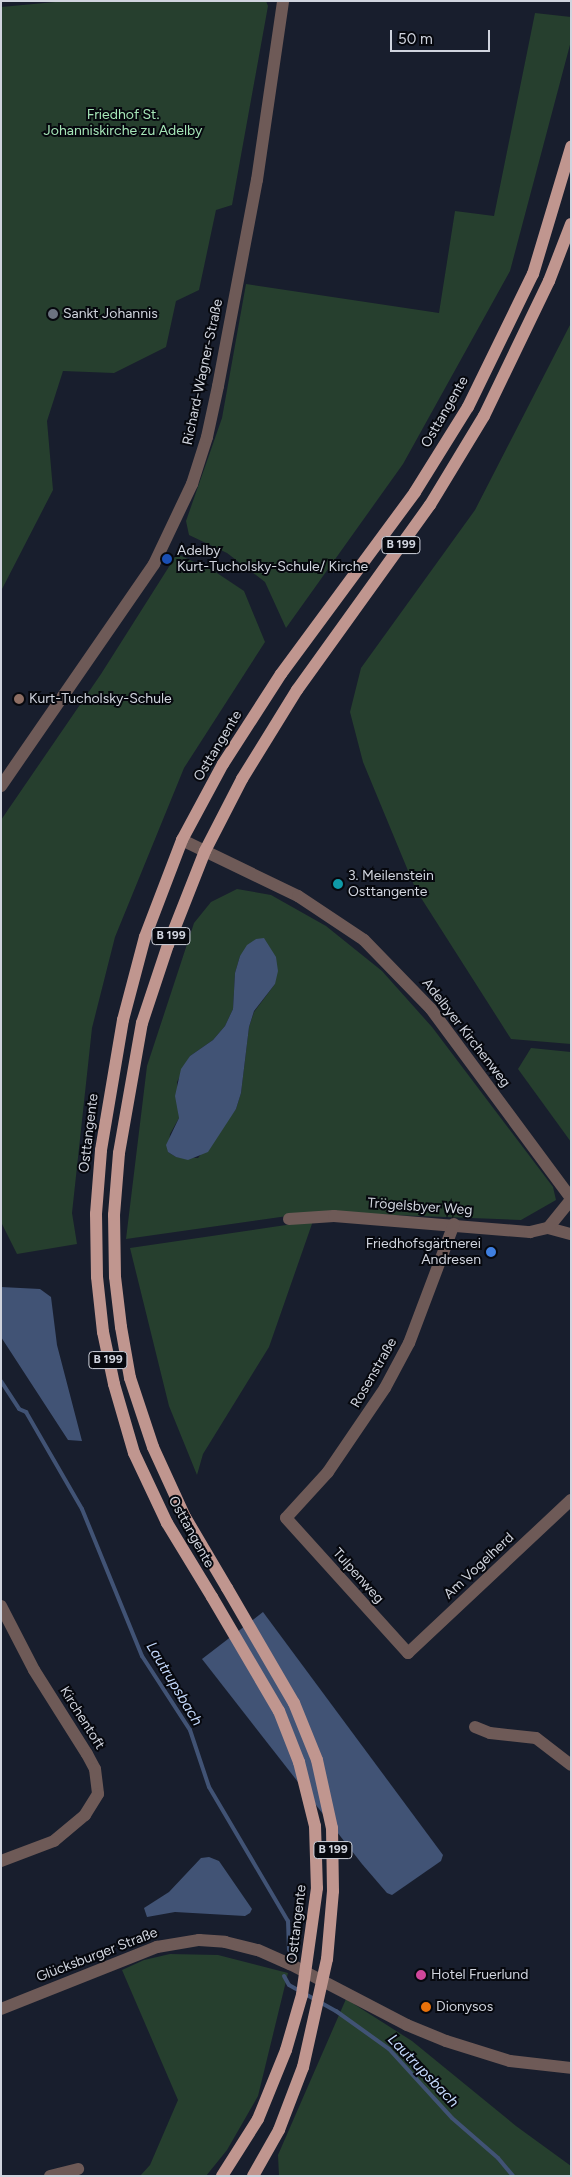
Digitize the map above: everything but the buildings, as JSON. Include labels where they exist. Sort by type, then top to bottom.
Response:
[{"type":"main road","name":"Osttangente","points":[[224,2175],[258,2118],[286,2050],[302,1995],[317,1888],[315,1826],[299,1762],[279,1712],[167,1523],[134,1453],[112,1376],[103,1332],[97,1276],[96,1214],[100,1159],[114,1058],[145,937],[182,840],[223,764],[281,674],[415,492],[468,407],[533,274],[571,146]]},
{"type":"main road","name":"Osttangente","points":[[253,2176],[279,2130],[303,2067],[327,1959],[333,1891],[332,1828],[317,1760],[294,1703],[185,1517],[153,1447],[130,1378],[115,1277],[114,1215],[119,1153],[133,1063],[168,945],[204,851],[242,779],[297,690],[430,505],[484,416],[550,280],[571,224]]},
{"type":"street","name":"Richard-Wagner-Straße","points":[[1,786],[138,589],[174,526],[192,484],[207,437],[218,386],[257,180],[283,1]]},
{"type":"street","name":"Adelbyer Kirchenweg","points":[[182,840],[298,896],[336,919],[376,952],[430,1008],[571,1199]]},
{"type":"street","points":[[548,1228],[571,1199]]},
{"type":"street","name":"Trögelsbyer Weg","points":[[289,1220],[334,1216],[454,1224],[530,1232],[548,1228],[571,1234]]},
{"type":"street","name":"Rosenstraße","points":[[286,1518],[328,1472],[385,1388],[409,1343],[454,1224]]},
{"type":"street","name":"Am Vogelherd","points":[[408,1653],[571,1500]]},
{"type":"street","name":"Tulpenweg","points":[[286,1518],[408,1653]]},
{"type":"street","name":"Kirchentoft","points":[[1,1606],[34,1670],[91,1761],[98,1794],[85,1816],[54,1841],[1,1861]]},
{"type":"street","points":[[475,1726],[490,1733],[536,1738],[571,1765]]},
{"type":"street","name":"Glücksburger Straße","points":[[1,2009],[156,1947],[199,1940],[225,1942],[258,1950],[290,1964],[407,2025],[446,2041],[510,2061],[571,2068]]},
{"type":"street","points":[[50,2176],[78,2169]]},
{"type":"green space","name":"Friedhof St. Johanniskirche zu Adelby","points":[[66,1],[266,1],[268,6],[232,205],[216,210],[199,290],[176,301],[166,347],[114,373],[63,371],[47,421],[53,490],[1,591],[1,7]]},
{"type":"green space","points":[[535,13],[571,17],[571,41],[510,271],[403,464],[286,628],[265,582],[227,553],[189,535],[186,521],[222,418],[246,284],[439,313],[455,211],[494,216]]},
{"type":"green space","points":[[571,323],[571,1044],[511,1039],[416,890],[363,762],[350,712],[361,668],[475,510]]},
{"type":"green space","points":[[177,554],[214,571],[244,591],[265,642],[184,768],[115,937],[92,1028],[72,1213],[77,1244],[17,1254],[1,1222],[1,820],[101,674]]},
{"type":"green space","points":[[237,889],[271,895],[326,926],[382,971],[432,1027],[553,1187],[556,1200],[521,1220],[316,1212],[126,1239],[147,1066],[194,923],[211,902]],"holes":[[[256,939],[275,984],[254,1012],[249,1027],[241,1093],[236,1109],[198,1158],[176,1157],[168,1152],[170,1134],[179,1118],[177,1082],[190,1056],[213,1040],[225,1026],[233,1009],[235,973],[240,956]]]},
{"type":"green space","points":[[531,1048],[571,1052],[571,1142],[518,1069]]},
{"type":"green space","points":[[313,1221],[269,1347],[203,1454],[197,1475],[169,1406],[130,1248]]},
{"type":"green space","points":[[170,1954],[218,1955],[288,1973],[258,2096],[227,2150],[206,2176],[140,2176],[150,2165],[178,2100],[122,1970],[144,1960]]},
{"type":"green space","name":"Lautrupsbach","points":[[346,1999],[412,2041],[516,2126],[571,2166],[571,2176],[279,2176],[278,2155]]},
{"type":"water","points":[[264,938],[276,957],[278,971],[275,984],[254,1011],[249,1027],[241,1093],[236,1109],[208,1152],[188,1160],[176,1157],[168,1152],[166,1145],[179,1118],[175,1096],[181,1069],[190,1056],[213,1040],[225,1026],[233,1009],[235,973],[240,956],[247,945],[256,939]]},
{"type":"water","points":[[1,1287],[40,1289],[51,1297],[57,1345],[82,1441],[68,1440],[1,1337]]},
{"type":"water","points":[[263,1612],[443,1855],[441,1861],[392,1895],[387,1893],[362,1864],[202,1659]]},
{"type":"water","points":[[209,1857],[219,1861],[252,1909],[250,1913],[245,1916],[175,1912],[147,1917],[144,1908],[169,1892],[201,1858]]},
{"type":"waterway","name":"Lautrupsbach","points":[[1,1381],[19,1409],[26,1412],[82,1509],[142,1656],[190,1730],[209,1787],[288,1921],[289,1950]]},
{"type":"waterway","name":"Lautrupsbach","points":[[284,1976],[289,1985],[336,2011],[389,2049],[452,2118],[498,2158],[513,2176]]},
{"type":"place","name":"Sankt Johannis","points":[[53,314]]},
{"type":"place","name":"Adelby Kurt-Tucholsky-Schule/ Kirche","points":[[167,559]]},
{"type":"place","name":"Kurt-Tucholsky-Schule","points":[[19,699]]},
{"type":"place","name":"3. Meilenstein Osttangente","points":[[338,884]]},
{"type":"place","name":"Friedhofsgärtnerei Andresen","points":[[491,1252]]},
{"type":"place","name":"Hotel Fruerlund","points":[[421,1975]]},
{"type":"place","name":"Dionysos","points":[[426,2007]]}]
